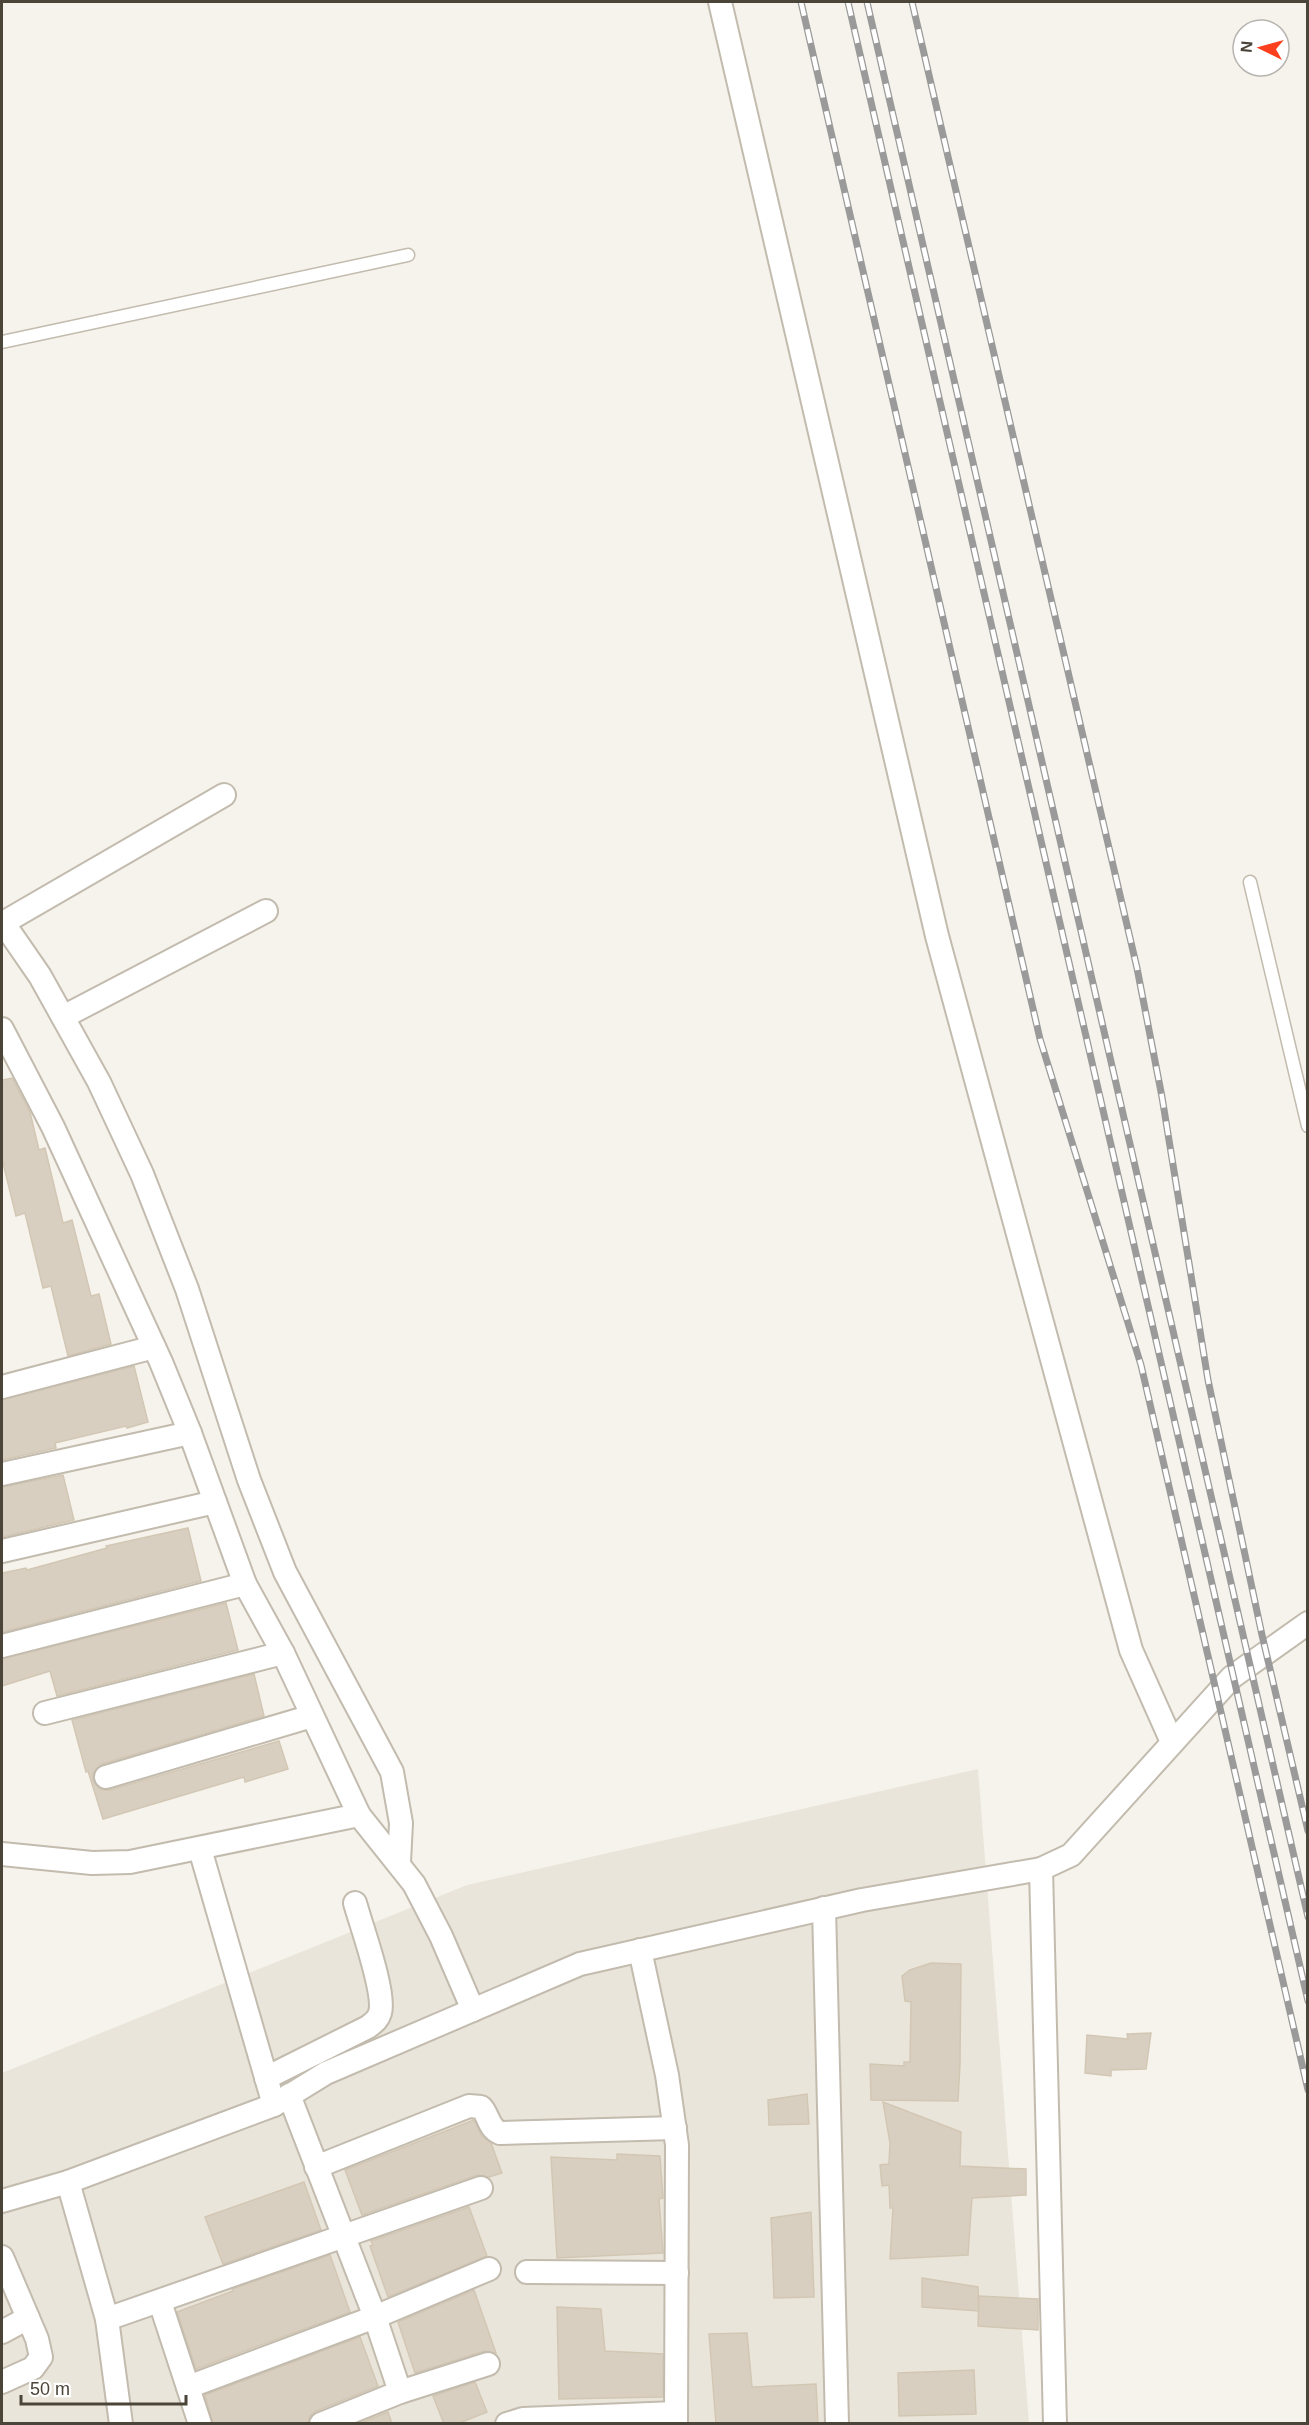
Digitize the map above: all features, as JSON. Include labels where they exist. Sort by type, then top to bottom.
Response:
[{"type":"street","points":[[720,2],[937,936],[1131,1650],[1172,1742]]},
{"type":"street","points":[[224,795],[2,922],[40,975],[99,1082],[142,1173],[187,1289],[249,1480],[285,1572],[392,1772],[401,1823],[399,1862]]},
{"type":"street","points":[[63,1017],[266,910]]},
{"type":"street","points":[[2,1029],[53,1127],[154,1347],[190,1433],[245,1584],[283,1653],[359,1815],[399,1862],[414,1884],[473,2010]]},
{"type":"street","points":[[2,1387],[154,1347]]},
{"type":"street","points":[[2,1474],[190,1433]]},
{"type":"street","points":[[2,1551],[215,1502]]},
{"type":"street","points":[[2,1646],[245,1584]]},
{"type":"street","points":[[2,2201],[68,2182],[281,2100],[327,2073],[580,1964],[825,1908],[1041,1869],[1071,1856],[1232,1677],[1308,1623]]},
{"type":"street","points":[[45,1713],[283,1653]]},
{"type":"street","points":[[106,1778],[312,1716]]},
{"type":"street","points":[[2,1854],[92,1863],[130,1862],[359,1815]]},
{"type":"street","points":[[200,1849],[266,2078],[281,2100],[316,2167],[375,2317],[400,2392]]},
{"type":"street","points":[[1041,1869],[1054,2424]]},
{"type":"street","points":[[266,2078],[368,2027],[381,2012],[380,1993],[355,1903]]},
{"type":"street","points":[[825,1908],[837,2424]]},
{"type":"street","points":[[507,2424],[523,2419],[676,2418],[677,2145],[667,2075],[640,1950]]},
{"type":"street","points":[[316,2167],[469,2106],[481,2107],[485,2111],[490,2126],[500,2133],[675,2128]]},
{"type":"street","points":[[68,2182],[107,2319],[121,2424]]},
{"type":"street","points":[[107,2319],[481,2188]]},
{"type":"street","points":[[2,2257],[37,2339],[41,2357],[33,2368],[2,2382]]},
{"type":"street","points":[[188,2387],[375,2317],[489,2270]]},
{"type":"street","points":[[527,2272],[677,2273]]},
{"type":"street","points":[[160,2302],[200,2424]]},
{"type":"street","points":[[2,2332],[28,2318]]},
{"type":"street","points":[[335,2421],[400,2392],[488,2364]]},
{"type":"lane","points":[[2,342],[408,255]]},
{"type":"lane","points":[[1250,882],[1308,1126]]},
{"type":"shaded area","points":[[978,1769],[1029,2423],[2,2424],[2,2073],[467,1885]]},
{"type":"building","points":[[12,1078],[30,1112],[39,1150],[45,1148],[63,1223],[72,1220],[91,1296],[99,1294],[111,1344],[68,1356],[51,1286],[43,1288],[25,1213],[16,1216],[2,1159],[2,1080]]},
{"type":"building","points":[[134,1366],[148,1422],[55,1443],[56,1448],[2,1460],[2,1400]]},
{"type":"building","points":[[63,1475],[74,1520],[2,1537],[2,1487]]},
{"type":"building","points":[[188,1528],[201,1581],[2,1632],[2,1573],[26,1568],[27,1570],[107,1548],[106,1546]]},
{"type":"building","points":[[226,1603],[238,1650],[57,1696],[50,1671],[2,1686],[2,1659]]},
{"type":"building","points":[[254,1674],[264,1716],[102,1764],[93,1773],[93,1781],[102,1790],[110,1790],[279,1741],[288,1769],[245,1782],[244,1777],[103,1819],[88,1771],[86,1772],[72,1720]]},
{"type":"building","points":[[931,1963],[961,1964],[958,2101],[871,2100],[870,2064],[904,2066],[904,2062],[910,2062],[911,2002],[905,2001],[902,1976],[910,1970]]},
{"type":"building","points":[[1151,2033],[1146,2069],[1111,2070],[1111,2076],[1085,2073],[1087,2035],[1128,2039],[1127,2034]]},
{"type":"building","points":[[807,2094],[809,2124],[769,2125],[768,2100]]},
{"type":"building","points":[[883,2102],[961,2132],[960,2166],[1026,2169],[1026,2195],[972,2198],[968,2255],[890,2259],[893,2208],[890,2208],[889,2185],[882,2186],[880,2165],[889,2164],[890,2143]]},
{"type":"building","points":[[474,2120],[482,2136],[491,2143],[502,2173],[489,2177],[477,2175],[362,2215],[345,2170]]},
{"type":"building","points":[[617,2154],[660,2156],[663,2198],[659,2199],[663,2253],[557,2258],[551,2157],[617,2160]]},
{"type":"building","points":[[304,2182],[321,2230],[223,2264],[205,2217]]},
{"type":"building","points":[[469,2207],[487,2256],[388,2297],[370,2246],[373,2245],[371,2241]]},
{"type":"building","points":[[811,2212],[814,2297],[774,2298],[771,2218]]},
{"type":"building","points":[[330,2255],[350,2312],[196,2369],[177,2312],[233,2291],[232,2289]]},
{"type":"building","points":[[922,2278],[978,2287],[979,2311],[922,2307]]},
{"type":"building","points":[[474,2290],[496,2353],[484,2351],[415,2373],[398,2322]]},
{"type":"building","points":[[979,2296],[1038,2299],[1038,2330],[978,2326]]},
{"type":"building","points":[[557,2307],[601,2309],[605,2351],[663,2354],[663,2397],[559,2399]]},
{"type":"building","points":[[747,2333],[752,2387],[816,2384],[818,2424],[716,2424],[709,2334]]},
{"type":"building","points":[[360,2337],[378,2386],[316,2411],[310,2416],[308,2424],[213,2424],[205,2395]]},
{"type":"building","points":[[974,2370],[976,2414],[899,2416],[898,2373]]},
{"type":"building","points":[[475,2382],[487,2412],[457,2424],[444,2424],[433,2396]]},
{"type":"building","points":[[388,2412],[392,2424],[358,2424]]},
{"type":"railway","points":[[801,2],[1040,1039],[1141,1365],[1308,2090]]},
{"type":"railway","points":[[848,2],[1308,2001]]},
{"type":"railway","points":[[867,2],[1308,1917]]},
{"type":"railway","points":[[912,2],[1137,968],[1162,1097],[1208,1380],[1262,1635],[1308,1831]]}]
